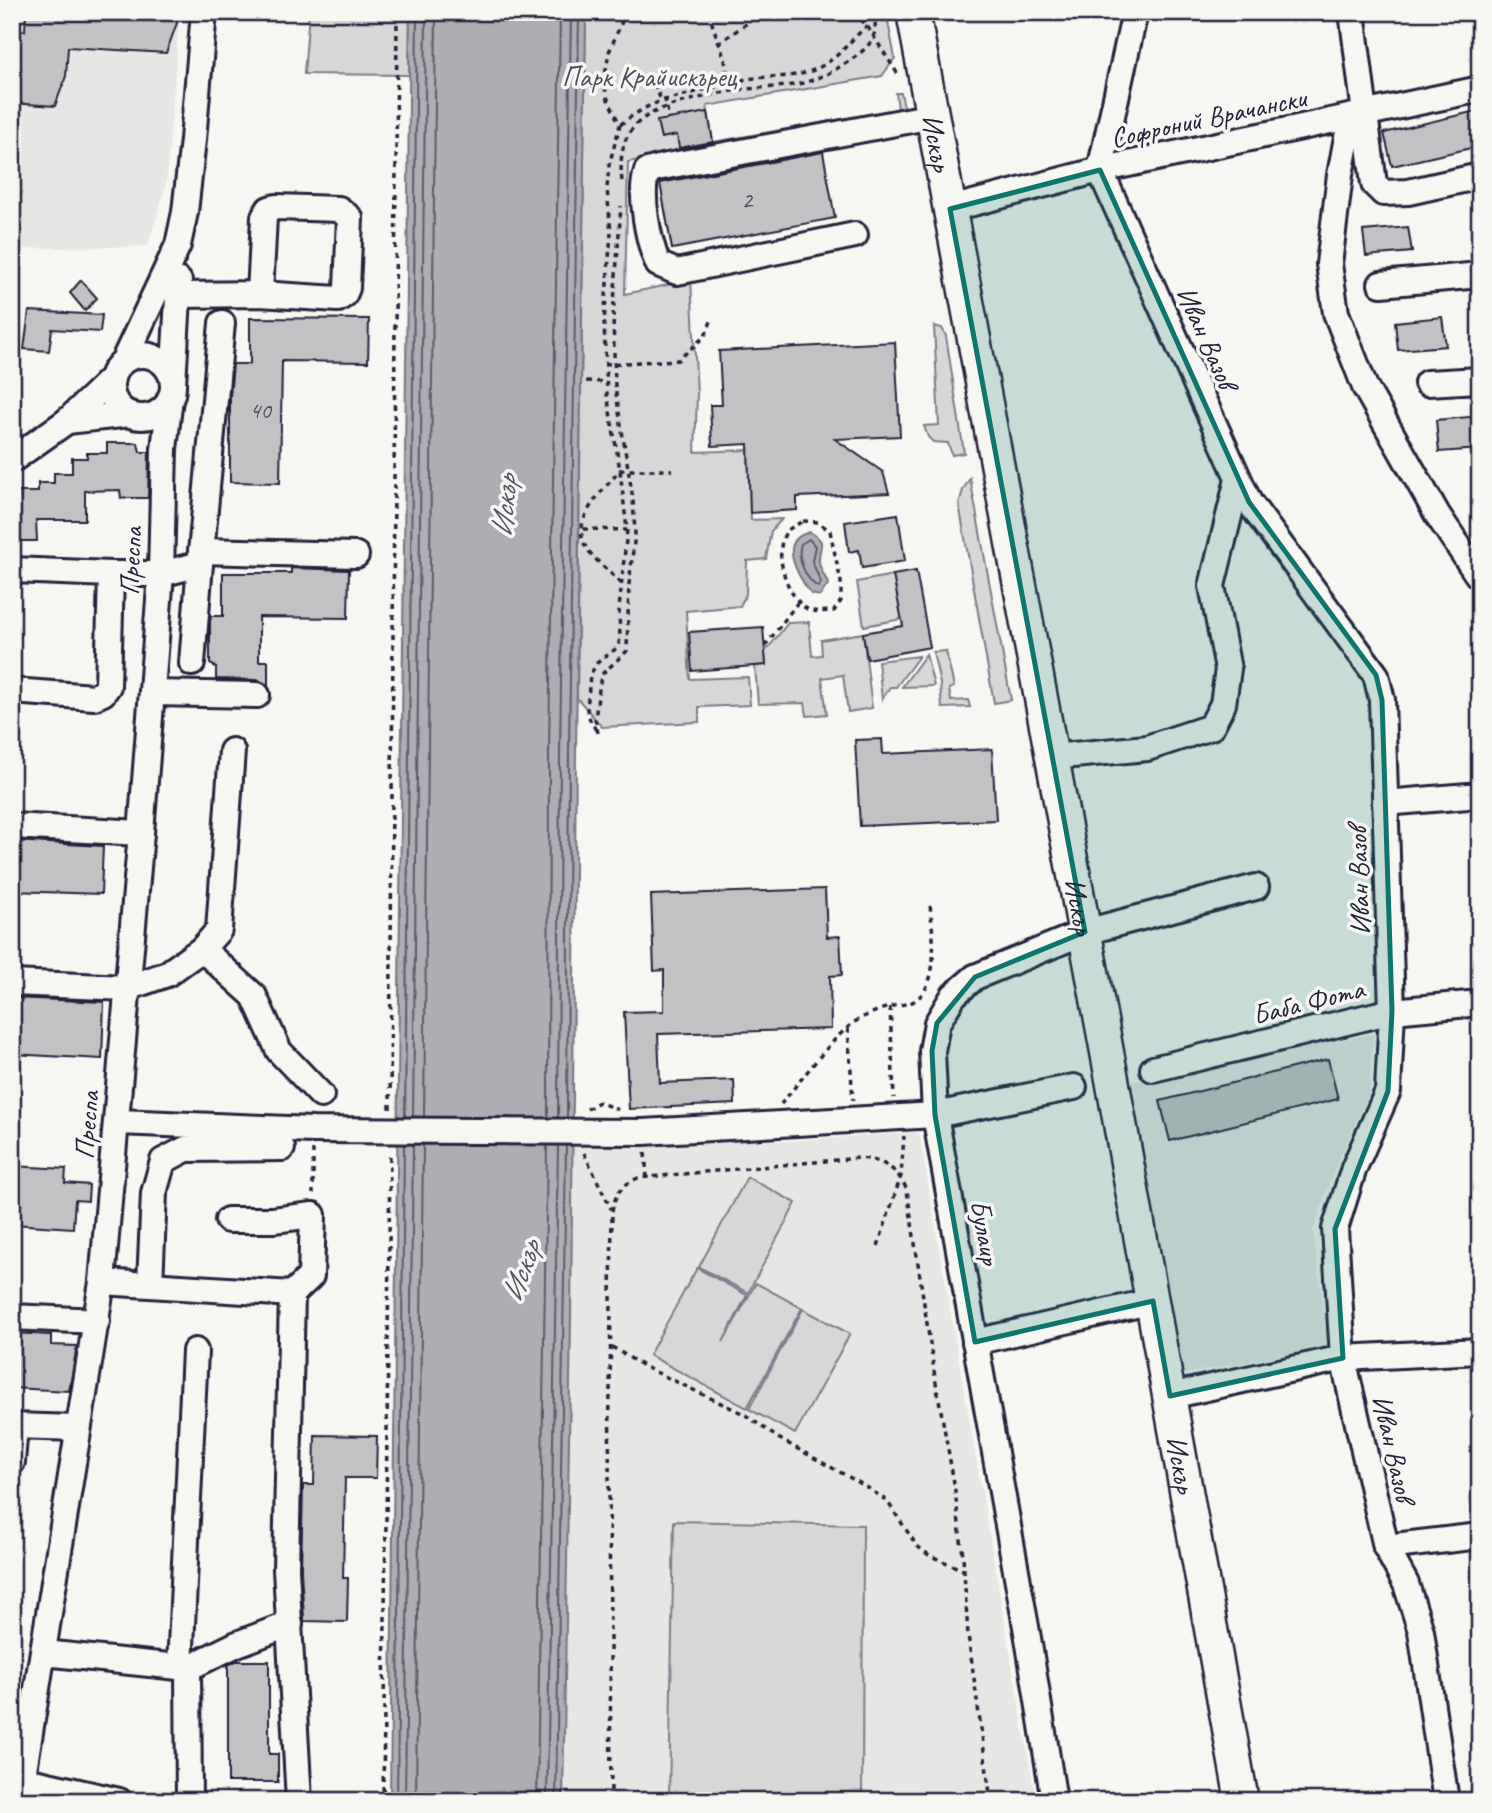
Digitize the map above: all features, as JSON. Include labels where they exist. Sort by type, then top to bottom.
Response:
[{"type":"main road","name":"Искър","points":[[913,12],[1153,1301],[1242,1801]]},
{"type":"street","name":"Преспа","points":[[118,369],[178,245],[192,152],[204,12]]},
{"type":"street","points":[[1100,170],[1135,12]]},
{"type":"street","points":[[1352,12],[1374,184],[1383,193],[1408,192],[1480,176]]},
{"type":"street","name":"Софроний Врачански","points":[[950,209],[1100,170],[1480,89]]},
{"type":"street","points":[[1366,113],[1348,132],[1340,175],[1329,264],[1336,313],[1365,387],[1437,514],[1478,574]]},
{"type":"street","points":[[855,235],[677,272],[658,264],[651,246],[643,183],[647,171],[662,167],[933,116]]},
{"type":"street","name":"Иван Вазов","points":[[1100,170],[1249,502],[1376,674],[1382,700],[1392,1011],[1388,1091],[1354,1168],[1335,1229],[1343,1358],[1386,1547],[1406,1584],[1421,1631],[1446,1801]]},
{"type":"street","points":[[180,295],[260,294],[338,299],[348,288],[350,218],[339,209],[269,209],[264,217],[260,294]]},
{"type":"street","name":"Преспа","points":[[18,1786],[44,1653],[102,1282],[118,1122],[161,574],[164,449],[180,295],[178,245]]},
{"type":"street","points":[[1381,284],[1480,275]]},
{"type":"street","points":[[192,663],[222,323]]},
{"type":"street","points":[[12,460],[67,421],[132,356],[151,356],[166,367],[171,391],[158,412],[67,421]]},
{"type":"street","points":[[118,369],[110,387],[116,403],[139,415]]},
{"type":"street","points":[[1427,383],[1480,380]]},
{"type":"street","name":"Преспа","points":[[139,415],[164,449]]},
{"type":"street","points":[[1052,757],[1147,748],[1211,727],[1223,704],[1228,669],[1212,586],[1238,479]]},
{"type":"street","points":[[12,570],[161,574],[201,557],[356,555]]},
{"type":"street","points":[[12,691],[93,697],[103,693],[108,686],[111,574]]},
{"type":"street","points":[[152,693],[257,695]]},
{"type":"street","points":[[12,983],[127,988],[167,974],[202,949],[219,930],[232,751]]},
{"type":"street","points":[[1385,803],[1480,795]]},
{"type":"street","points":[[12,826],[141,833]]},
{"type":"street","name":"Булаир","points":[[1054,1801],[1028,1638],[935,1115],[932,1051],[937,1023],[954,995],[975,977],[1085,932],[1256,887]]},
{"type":"street","points":[[202,949],[254,996],[279,1051],[321,1095]]},
{"type":"street","name":"Баба Фота","points":[[1153,1069],[1392,1011],[1480,1003]]},
{"type":"street","points":[[118,1122],[313,1130],[573,1133],[762,1126],[935,1115],[1074,1087]]},
{"type":"street","points":[[150,1284],[154,1193],[163,1161],[186,1149],[282,1148]]},
{"type":"street","points":[[228,1220],[273,1220],[313,1215],[311,1276],[292,1294],[286,1569],[299,1801]]},
{"type":"street","points":[[102,1282],[292,1294]]},
{"type":"street","points":[[975,1342],[1153,1301]]},
{"type":"street","points":[[12,1317],[97,1321]]},
{"type":"street","points":[[189,1801],[184,1668],[195,1351]]},
{"type":"street","points":[[1170,1396],[1343,1358],[1480,1351]]},
{"type":"street","points":[[12,1462],[14,1426],[78,1428]]},
{"type":"street","points":[[1386,1547],[1480,1536]]},
{"type":"street","points":[[44,1653],[184,1668],[290,1624]]},
{"type":"street","points":[[18,1786],[120,1801]]},
{"type":"path","points":[[383,1801],[394,1130],[397,12]]},
{"type":"path","points":[[620,125],[607,97],[604,82],[609,52],[626,12]]},
{"type":"path","points":[[620,24],[632,12]]},
{"type":"path","points":[[708,12],[728,73],[728,82]]},
{"type":"path","points":[[854,12],[867,26],[905,86]]},
{"type":"path","points":[[623,187],[620,159],[631,129],[642,118],[667,106],[729,91],[785,86],[819,78],[865,49],[876,31],[873,12]]},
{"type":"path","points":[[718,44],[747,23]]},
{"type":"path","points":[[622,201],[612,316],[613,364],[635,534],[629,584],[626,651],[601,674],[595,719],[598,733],[587,710],[590,676],[597,663],[618,646],[627,530],[606,382],[604,322],[611,233],[607,189],[609,165],[620,125],[642,108],[663,99],[728,82],[797,75],[816,69],[841,53],[867,26]]},
{"type":"path","points":[[654,85],[667,106],[669,119]]},
{"type":"path","points":[[605,364],[678,360],[705,336],[712,320]]},
{"type":"path","points":[[586,381],[606,382]]},
{"type":"path","points":[[620,470],[672,470]]},
{"type":"path","points":[[620,470],[588,510],[583,529],[586,547],[621,583]]},
{"type":"path","points":[[803,521],[818,522],[830,531],[841,582],[841,601],[834,611],[812,611],[798,602],[782,572],[781,546],[787,531],[803,521]]},
{"type":"path","points":[[583,529],[627,530]]},
{"type":"path","points":[[765,646],[798,602]]},
{"type":"path","points":[[762,1126],[857,1020],[914,1001],[928,983],[933,966],[930,904]]},
{"type":"path","points":[[878,1246],[901,1176],[900,1117],[890,1007]]},
{"type":"path","points":[[848,1028],[854,1120]]},
{"type":"path","points":[[313,1130],[313,1215]]},
{"type":"path","points":[[611,1801],[609,1481],[612,1211],[616,1193],[625,1184],[638,1178],[859,1158],[874,1159],[889,1165],[901,1176],[907,1190],[954,1483],[968,1635],[991,1801]]},
{"type":"path","points":[[612,1347],[643,1366],[744,1414],[778,1438],[865,1486],[887,1501],[918,1546],[929,1555],[963,1570]]},
{"type":"highlighted area","points":[[1100,170],[1249,502],[1376,675],[1382,700],[1392,1011],[1388,1091],[1335,1229],[1343,1358],[1170,1396],[1153,1301],[975,1342],[935,1115],[932,1051],[937,1023],[975,977],[1085,932],[950,209]]},
{"type":"shaded area","points":[[12,12],[180,12],[166,185],[148,246],[12,249]]},
{"type":"shaded area","points":[[1373,1034],[1369,1093],[1337,1163],[1313,1231],[1328,1346],[1175,1376],[1125,1083]]},
{"type":"shaded area","points":[[919,1132],[1036,1801],[563,1801],[574,1141],[788,1141]]},
{"type":"green space","points":[[309,12],[410,12],[409,75],[304,74]]},
{"type":"green space","name":"Парк Крайискърец","points":[[586,12],[886,12],[895,58],[882,76],[707,106],[713,142],[898,109],[896,93],[901,93],[905,112],[628,162],[625,294],[691,280],[697,394],[695,452],[748,450],[751,520],[782,519],[771,531],[766,559],[747,561],[746,594],[740,606],[686,611],[690,679],[748,677],[750,705],[699,707],[699,722],[602,727],[577,698]]},
{"type":"green space","points":[[934,326],[942,328],[946,336],[964,453],[952,455],[948,443],[933,442],[924,426],[939,425]]},
{"type":"green space","points":[[970,478],[1011,700],[994,703],[959,504]]},
{"type":"green space","points":[[893,575],[902,619],[864,626],[857,582]]},
{"type":"green space","points":[[809,622],[812,656],[822,655],[821,640],[863,633],[872,708],[848,712],[843,675],[822,678],[827,714],[807,716],[805,703],[758,704],[755,666],[766,665],[765,652],[788,623]]},
{"type":"green space","points":[[946,651],[954,687],[949,689],[951,701],[968,700],[970,707],[942,708],[933,652]]},
{"type":"green space","points":[[926,654],[934,686],[902,687]]},
{"type":"green space","points":[[919,656],[896,687],[890,687],[882,699],[878,661]]},
{"type":"green space","points":[[747,1177],[796,1203],[748,1293],[699,1267]]},
{"type":"green space","points":[[697,1268],[747,1295],[723,1342],[756,1283],[802,1308],[747,1408],[649,1355]]},
{"type":"green space","points":[[803,1309],[850,1334],[795,1434],[749,1409]]},
{"type":"green space","points":[[674,1521],[863,1525],[862,1801],[669,1801]]},
{"type":"water","points":[[410,12],[586,12],[563,1801],[390,1801]]},
{"type":"water","points":[[810,532],[821,542],[819,564],[828,584],[820,596],[811,594],[793,559],[794,543],[800,536]]},
{"type":"building","points":[[26,12],[178,12],[177,23],[166,53],[68,47],[66,76],[55,106],[12,103],[12,30],[25,31]]},
{"type":"building","points":[[1480,110],[1480,146],[1392,166],[1384,133]]},
{"type":"building","points":[[708,112],[713,142],[679,148],[677,135],[661,138],[657,121]]},
{"type":"building","points":[[823,152],[835,218],[672,249],[660,183]]},
{"type":"building","points":[[1408,227],[1412,252],[1366,256],[1363,231]]},
{"type":"building","points":[[81,280],[97,298],[85,311],[70,293]]},
{"type":"building","points":[[29,311],[102,315],[100,332],[52,329],[49,351],[24,349]]},
{"type":"building","points":[[1442,317],[1446,346],[1398,350],[1395,322]]},
{"type":"building","points":[[250,318],[369,319],[368,362],[282,361],[280,483],[230,482],[230,397],[233,364],[250,364]]},
{"type":"building","points":[[895,342],[900,436],[835,439],[883,472],[889,493],[797,497],[797,510],[750,513],[748,444],[712,446],[710,405],[722,405],[719,351]]},
{"type":"building","points":[[1480,416],[1480,449],[1439,452],[1436,420]]},
{"type":"building","points":[[107,443],[138,443],[140,452],[149,452],[148,498],[121,498],[120,490],[85,491],[85,520],[36,520],[37,541],[12,541],[12,501],[18,501],[18,492],[38,492],[38,483],[54,483],[54,473],[72,473],[72,458],[87,458],[87,453],[107,453]]},
{"type":"building","points":[[898,514],[905,561],[862,568],[859,550],[849,552],[845,522]]},
{"type":"building","points":[[291,568],[349,570],[348,618],[259,617],[259,661],[268,661],[268,685],[257,680],[216,679],[216,667],[210,664],[210,622],[211,616],[223,616],[223,573],[291,573]]},
{"type":"building","points":[[916,571],[930,647],[867,659],[863,633],[903,626],[893,575]]},
{"type":"building","points":[[763,627],[766,665],[692,671],[689,632]]},
{"type":"building","points":[[882,739],[883,754],[992,749],[996,820],[860,826],[855,740]]},
{"type":"building","points":[[12,841],[103,846],[101,894],[12,891]]},
{"type":"building","points":[[825,889],[827,937],[840,936],[842,975],[830,976],[831,1029],[658,1034],[660,1083],[734,1080],[735,1104],[629,1109],[624,1012],[664,1011],[664,970],[654,971],[651,895]]},
{"type":"building","points":[[12,998],[104,1002],[102,1059],[12,1054]]},
{"type":"building","points":[[1328,1059],[1338,1099],[1170,1141],[1160,1101]]},
{"type":"building","points":[[12,1166],[66,1169],[65,1183],[89,1185],[88,1201],[75,1200],[73,1228],[12,1224]]},
{"type":"building","points":[[12,1333],[51,1335],[51,1345],[77,1346],[69,1391],[12,1388]]},
{"type":"building","points":[[315,1435],[377,1436],[376,1478],[345,1478],[343,1578],[348,1578],[347,1622],[304,1621],[301,1572],[303,1485],[314,1485]]},
{"type":"building","points":[[236,1661],[269,1661],[269,1754],[278,1754],[278,1782],[228,1782],[228,1665]]}]
